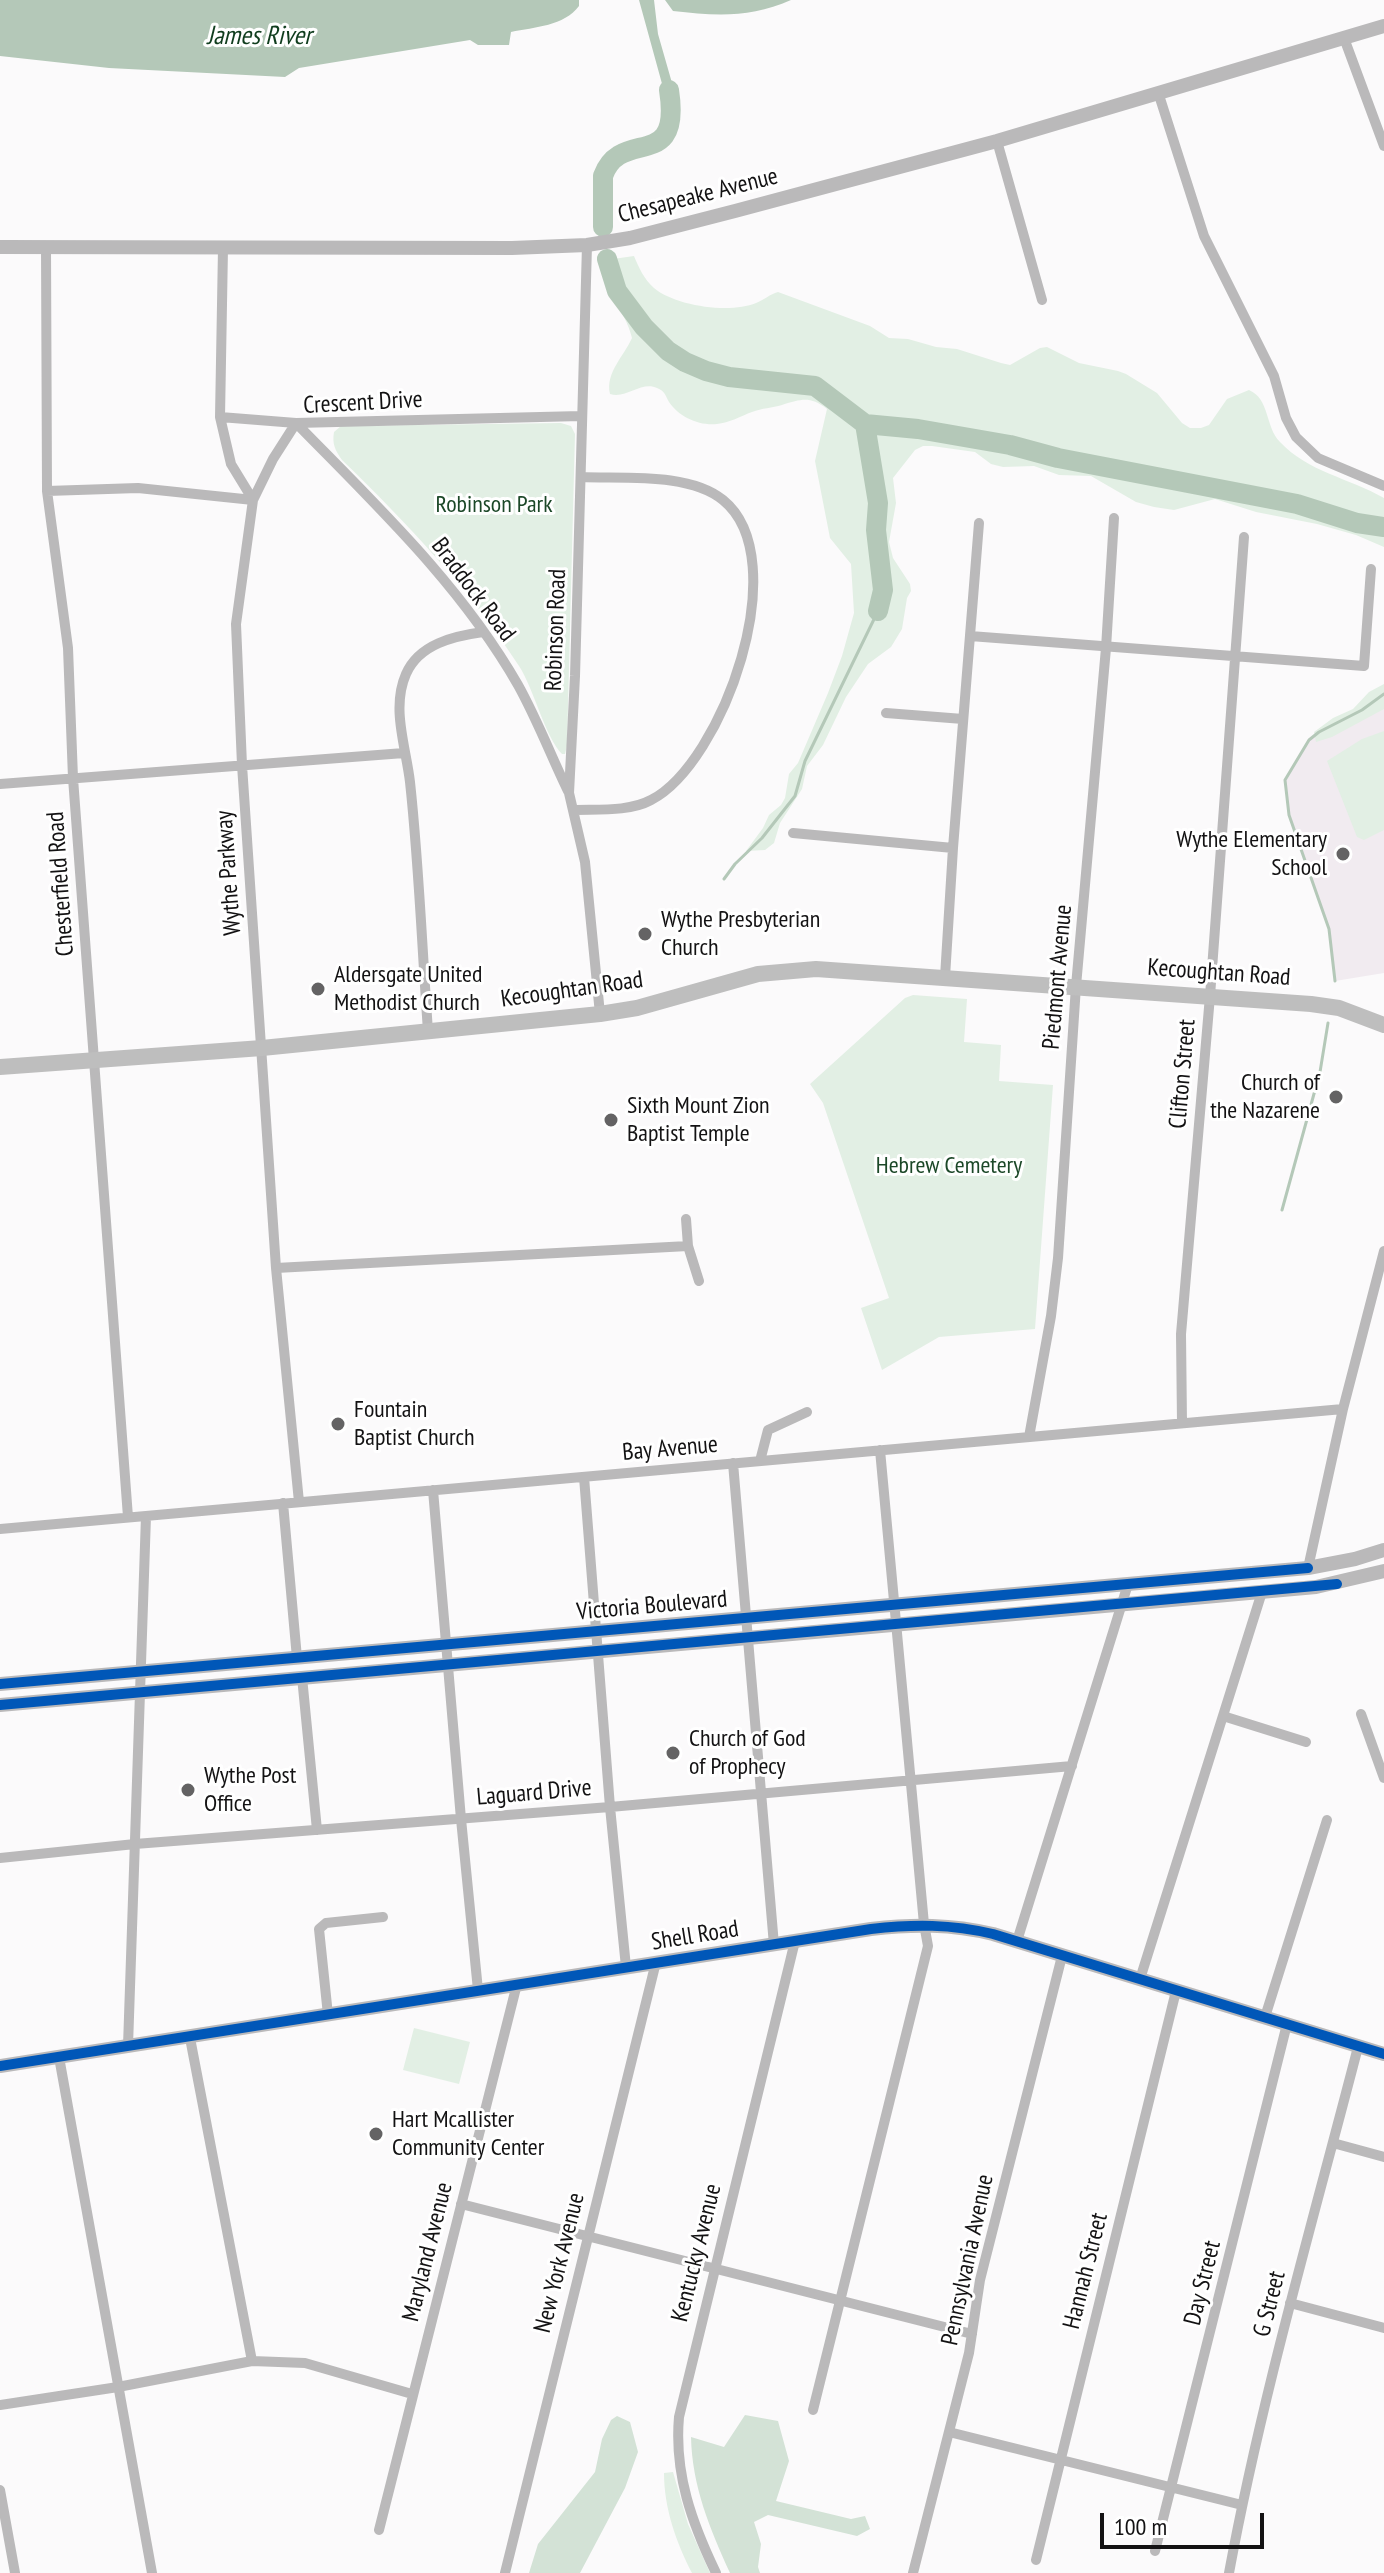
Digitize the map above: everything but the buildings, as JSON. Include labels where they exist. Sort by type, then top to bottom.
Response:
[{"type":"main road","name":"Chesapeake Avenue","points":[[0,247],[512,248],[587,245],[675,226],[997,141],[1384,26]]},
{"type":"main road","name":"Kecoughtan Road","points":[[0,1067],[262,1048],[600,1014],[637,1008],[758,974],[816,969],[1339,1008],[1384,1025]]},
{"type":"main road","name":"Victoria Boulevard","points":[[0,1684],[1308,1568],[1384,1550]]},
{"type":"main road","name":"Victoria Boulevard","points":[[0,1705],[1262,1592],[1337,1584],[1384,1571]]},
{"type":"main road","name":"Shell Road","points":[[0,2066],[656,1962],[924,1924],[969,1929],[1017,1941],[1384,2054]]},
{"type":"street","points":[[1344,38],[1384,146]]},
{"type":"street","points":[[1158,92],[1204,236],[1274,376],[1286,418],[1296,437],[1325,463],[1384,486]]},
{"type":"street","points":[[997,141],[1042,300]]},
{"type":"street","name":"Robinson Road","points":[[587,245],[569,793],[585,862],[600,1014]]},
{"type":"street","name":"Chesterfield Road","points":[[46,247],[47,491],[68,648],[73,778],[128,1517]]},
{"type":"street","points":[[223,248],[220,417],[231,464],[253,500]]},
{"type":"street","name":"Crescent Drive","points":[[253,500],[273,459],[296,423],[320,420],[581,416]]},
{"type":"street","points":[[220,417],[296,423]]},
{"type":"street","name":"Braddock Road","points":[[296,423],[405,535],[483,632],[518,686],[569,793]]},
{"type":"street","points":[[573,810],[618,808],[649,801],[675,783],[693,760],[711,733],[740,663],[753,574],[750,546],[740,519],[722,499],[702,488],[675,481],[581,477]]},
{"type":"street","points":[[47,491],[138,488],[253,500]]},
{"type":"street","name":"Wythe Parkway","points":[[253,500],[236,624],[242,765],[276,1268],[299,1502]]},
{"type":"street","name":"Piedmont Avenue","points":[[1029,1437],[1058,1258],[1076,986],[1106,648],[1114,518]]},
{"type":"street","points":[[945,977],[979,523]]},
{"type":"street","name":"Clifton Street","points":[[1182,1423],[1181,1334],[1244,537]]},
{"type":"street","points":[[970,636],[1364,666],[1371,569]]},
{"type":"street","points":[[428,1031],[410,779],[400,709],[401,689],[407,671],[433,645],[459,635],[483,632]]},
{"type":"street","points":[[886,713],[963,719]]},
{"type":"street","points":[[0,784],[404,753]]},
{"type":"street","points":[[793,833],[953,848]]},
{"type":"street","points":[[686,1219],[688,1246],[699,1281]]},
{"type":"street","points":[[276,1268],[688,1246]]},
{"type":"street","points":[[1308,1568],[1343,1409],[1384,1251]]},
{"type":"street","name":"Bay Avenue","points":[[0,1529],[1343,1409]]},
{"type":"street","points":[[760,1461],[768,1430],[807,1412]]},
{"type":"street","points":[[813,2410],[928,1946],[880,1450]]},
{"type":"street","points":[[733,1463],[774,1945]]},
{"type":"street","points":[[584,1477],[626,1967]]},
{"type":"street","points":[[433,1490],[478,1990]]},
{"type":"street","points":[[283,1503],[297,1658]]},
{"type":"street","points":[[128,2046],[146,1516]]},
{"type":"street","points":[[1017,1941],[1128,1584]]},
{"type":"street","points":[[1140,1979],[1262,1592]]},
{"type":"street","points":[[302,1677],[317,1830]]},
{"type":"street","points":[[1361,1714],[1384,1778]]},
{"type":"street","points":[[1223,1716],[1306,1742]]},
{"type":"street","name":"Laguard Drive","points":[[0,1858],[135,1844],[610,1807],[1072,1766]]},
{"type":"street","points":[[1265,2017],[1327,1820]]},
{"type":"street","points":[[328,2015],[319,1929],[326,1923],[383,1917]]},
{"type":"street","name":"Kentucky Avenue","points":[[716,2573],[685,2499],[677,2437],[680,2406],[795,1941]]},
{"type":"street","name":"Pennsylvania Avenue","points":[[913,2573],[972,2334],[980,2280],[1062,1956]]},
{"type":"street","name":"New York Avenue","points":[[505,2573],[656,1962]]},
{"type":"street","name":"Maryland Avenue","points":[[379,2530],[517,1984]]},
{"type":"street","name":"Hannah Street","points":[[1036,2560],[1176,1991]]},
{"type":"street","name":"Day Street","points":[[1155,2551],[1287,2024]]},
{"type":"street","points":[[190,2038],[252,2361]]},
{"type":"street","name":"G Street","points":[[1229,2573],[1290,2303],[1358,2047]]},
{"type":"street","points":[[59,2057],[152,2573]]},
{"type":"street","points":[[1333,2143],[1384,2157]]},
{"type":"street","points":[[461,2204],[972,2334]]},
{"type":"street","points":[[1290,2303],[1384,2328]]},
{"type":"street","points":[[0,2405],[118,2387],[252,2361],[305,2363],[412,2394]]},
{"type":"street","points":[[949,2432],[1242,2505]]},
{"type":"street","points":[[0,2490],[15,2573]]},
{"type":"shaded area","name":"Wythe Elementary School","points":[[1384,694],[1384,973],[1335,981],[1329,929],[1289,815],[1285,780],[1309,740],[1319,731]]},
{"type":"shaded area","points":[[745,2415],[778,2421],[789,2461],[776,2501],[851,2519],[865,2516],[870,2529],[857,2536],[768,2515],[754,2522],[761,2544],[760,2573],[730,2573],[709,2524],[699,2490],[691,2437],[724,2447]]},
{"type":"shaded area","points":[[617,2416],[630,2422],[638,2452],[625,2488],[580,2573],[529,2573],[538,2544],[595,2472],[602,2439],[611,2420]]},
{"type":"green space","points":[[634,256],[654,288],[689,304],[732,308],[759,302],[778,292],[870,326],[889,338],[957,349],[1010,365],[1047,347],[1079,363],[1126,374],[1157,393],[1190,428],[1209,425],[1227,399],[1249,390],[1261,400],[1275,436],[1291,452],[1316,468],[1384,498],[1384,547],[1356,535],[1256,512],[1215,499],[1174,510],[1154,507],[1136,502],[1091,476],[1059,475],[1034,466],[1003,467],[991,464],[975,452],[923,446],[915,450],[893,478],[896,503],[889,542],[893,558],[910,584],[911,591],[902,629],[891,647],[868,664],[846,697],[823,745],[807,766],[802,789],[780,823],[774,843],[765,850],[746,851],[769,815],[785,798],[789,774],[798,763],[828,693],[854,613],[851,564],[830,538],[815,461],[827,409],[811,400],[801,400],[710,424],[684,416],[663,392],[651,386],[610,394],[610,379],[632,338],[625,318],[605,284],[599,261]]},
{"type":"green space","name":"Robinson Park","points":[[561,423],[571,426],[575,434],[565,754],[550,736],[519,666],[500,638],[436,558],[342,460],[333,440],[334,432],[341,426]]},
{"type":"green space","points":[[1384,684],[1384,709],[1332,737],[1316,742],[1314,732],[1333,718],[1353,709],[1369,692]]},
{"type":"green space","points":[[1384,731],[1384,830],[1364,840],[1357,837],[1327,761],[1362,739]]},
{"type":"green space","name":"Hebrew Cemetery","points":[[913,995],[967,999],[964,1042],[1001,1045],[999,1081],[1053,1085],[1035,1329],[939,1337],[882,1370],[861,1308],[889,1298],[823,1103],[810,1084],[905,998]]},
{"type":"green space","points":[[414,2028],[470,2042],[459,2084],[403,2070]]},
{"type":"green space","points":[[673,2472],[688,2524],[710,2573],[692,2573],[676,2537],[664,2473]]},
{"type":"water","name":"James River","points":[[0,0],[579,0],[579,6],[557,22],[511,32],[509,45],[478,45],[470,40],[299,68],[285,77],[109,68],[0,56]]},
{"type":"water","points":[[639,0],[654,0],[658,34],[674,90],[664,91]]},
{"type":"water","points":[[665,0],[791,0],[747,13],[719,14],[673,11]]},
{"type":"waterway","points":[[603,227],[603,176],[612,161],[623,153],[659,141],[667,132],[671,116],[669,90]]},
{"type":"waterway","points":[[607,259],[617,291],[644,327],[668,351],[706,371],[729,377],[815,386],[865,424],[918,429],[1010,445],[1058,458],[1297,504],[1357,523],[1384,527]]},
{"type":"waterway","points":[[865,424],[878,503],[876,530],[883,590],[878,611]]},
{"type":"waterway","points":[[724,879],[795,796],[805,761],[878,611]]},
{"type":"waterway","points":[[1335,981],[1329,929],[1289,815],[1285,780],[1309,740],[1384,694]]},
{"type":"waterway","points":[[1282,1210],[1320,1072],[1328,1023]]},
{"type":"cycle path","points":[[0,1684],[1308,1568]]},
{"type":"cycle path","points":[[0,1705],[1337,1584]]},
{"type":"cycle path","points":[[0,2066],[871,1929],[917,1926],[962,1928],[993,1934],[1384,2054]]},
{"type":"place","name":"Wythe Elementary School","points":[[1343,854]]},
{"type":"place","name":"Wythe Presbyterian Church","points":[[645,934]]},
{"type":"place","name":"Aldersgate United Methodist Church","points":[[318,989]]},
{"type":"place","name":"Church of the Nazarene","points":[[1336,1097]]},
{"type":"place","name":"Sixth Mount Zion Baptist Temple","points":[[611,1120]]},
{"type":"place","name":"Fountain Baptist Church","points":[[338,1424]]},
{"type":"place","name":"Church of God of Prophecy","points":[[673,1753]]},
{"type":"place","name":"Wythe Post Office","points":[[188,1790]]},
{"type":"place","name":"Hart Mcallister Community Center","points":[[376,2134]]}]
